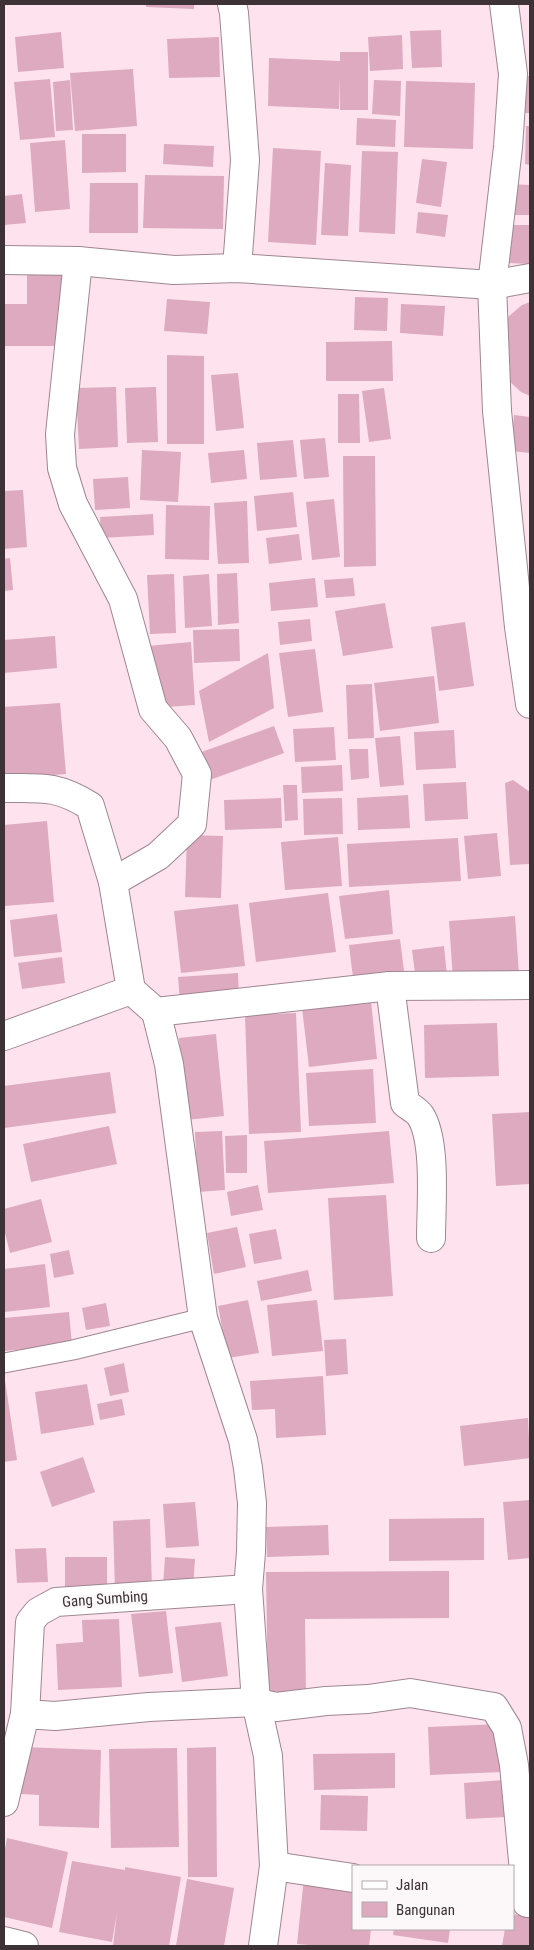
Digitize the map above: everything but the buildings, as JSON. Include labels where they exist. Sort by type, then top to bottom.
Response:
[{"type":"street","points":[[232,4],[245,160],[237,268]]},
{"type":"street","points":[[504,4],[513,74],[508,147],[492,285],[497,411],[519,627],[530,704]]},
{"type":"street","points":[[4,260],[78,260],[174,270],[237,268],[492,285],[530,278]]},
{"type":"street","points":[[78,260],[60,434],[62,468],[73,504],[123,599],[153,709],[178,738],[197,774],[192,824],[158,856],[113,882]]},
{"type":"street","points":[[4,788],[53,788],[77,798],[90,806],[113,882],[131,990],[156,1012],[169,1064],[203,1318],[243,1440],[252,1503],[252,1552],[248,1589],[256,1702],[268,1756],[274,1866],[262,1946]]},
{"type":"street","points":[[156,1012],[390,986],[530,985]]},
{"type":"street","points":[[390,986],[405,1103],[419,1114],[428,1132],[432,1179],[431,1238]]},
{"type":"street","points":[[4,1036],[131,990]]},
{"type":"street","name":"Gang Sumbing","points":[[4,1802],[25,1714],[30,1622],[38,1612],[56,1602],[248,1589]]},
{"type":"street","points":[[25,1714],[55,1716],[149,1707],[256,1702],[276,1707],[368,1700],[410,1693],[494,1707],[507,1728],[514,1765],[523,1902]]},
{"type":"street","points":[[274,1866],[352,1878]]},
{"type":"street","points":[[4,1941],[24,1946]]},
{"type":"lane","points":[[4,1363],[73,1350],[203,1318]]}]
